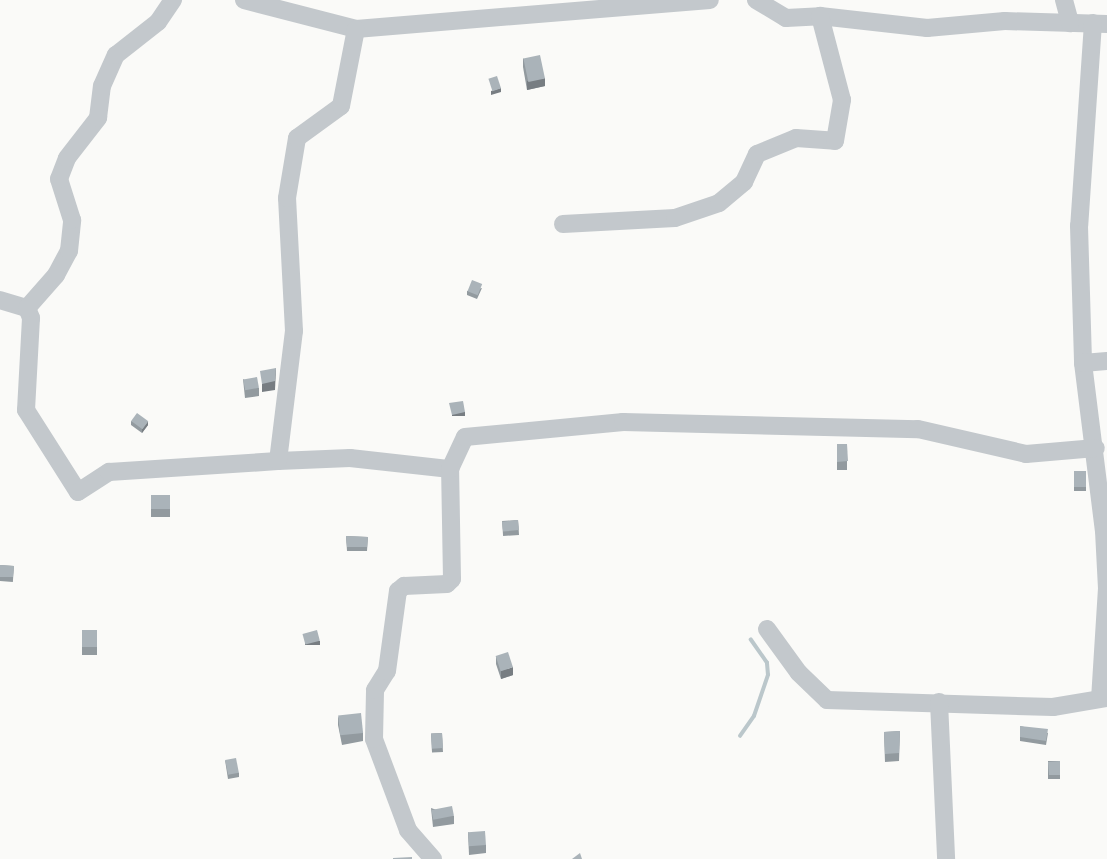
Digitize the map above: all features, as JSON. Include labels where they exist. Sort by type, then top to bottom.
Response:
[{"type":"street","points":[[27,308],[56,275],[69,251],[72,220],[59,179],[67,158],[98,118],[102,86],[116,55],[158,22],[173,0]]},
{"type":"street","points":[[244,0],[356,29],[415,21],[710,0]]},
{"type":"street","points":[[756,0],[786,18],[820,16],[927,28],[1005,21],[1100,24],[1079,226],[1083,363],[1106,531],[1103,698],[1053,707],[827,700],[799,673],[767,629]]},
{"type":"street","points":[[1064,0],[1070,23]]},
{"type":"street","points":[[563,224],[675,218],[719,203],[744,182],[757,154],[796,138],[835,141],[842,100],[820,16]]},
{"type":"street","points":[[278,461],[294,331],[287,198],[297,138],[341,106],[356,29]]},
{"type":"street","points":[[0,300],[27,308]]},
{"type":"street","points":[[27,308],[31,318],[26,410],[78,492],[109,472],[278,461],[349,458],[450,469]]},
{"type":"street","points":[[1083,363],[1107,361]]},
{"type":"street","points":[[433,859],[408,830],[374,739],[375,690],[387,671],[398,591],[404,586],[447,584],[452,579],[450,469],[465,437],[623,422],[918,429],[1026,454],[1096,448]]},
{"type":"street","points":[[939,702],[946,859]]},
{"type":"building","points":[[540,55],[545,78],[528,82],[523,59]]},
{"type":"building","points":[[497,76],[501,88],[492,91],[488,79]]},
{"type":"building","points":[[472,280],[482,284],[478,295],[468,291]]},
{"type":"building","points":[[276,368],[275,381],[262,384],[260,371]]},
{"type":"building","points":[[257,377],[259,388],[245,390],[243,379]]},
{"type":"building","points":[[463,401],[465,412],[452,415],[449,403]]},
{"type":"building","points":[[137,413],[148,421],[142,429],[131,421]]},
{"type":"building","points":[[837,444],[847,444],[848,461],[837,462]]},
{"type":"building","points":[[1074,471],[1086,471],[1086,487],[1074,487]]},
{"type":"building","points":[[151,495],[170,495],[170,509],[151,509]]},
{"type":"building","points":[[518,520],[519,530],[503,532],[502,522]]},
{"type":"building","points":[[346,536],[368,537],[367,547],[347,547]]},
{"type":"building","points":[[0,565],[14,566],[13,577],[0,577]]},
{"type":"building","points":[[82,630],[97,630],[97,647],[82,647]]},
{"type":"building","points":[[317,630],[320,641],[305,645],[303,634]]},
{"type":"building","points":[[508,652],[513,667],[501,671],[496,656]]},
{"type":"building","points":[[361,713],[363,733],[340,735],[338,715]]},
{"type":"building","points":[[1020,726],[1048,729],[1046,741],[1020,737]]},
{"type":"building","points":[[900,731],[899,753],[885,754],[884,732]]},
{"type":"building","points":[[442,733],[443,748],[432,749],[431,734]]},
{"type":"building","points":[[236,758],[239,773],[228,775],[225,760]]},
{"type":"building","points":[[1060,761],[1060,775],[1049,775],[1048,762]]},
{"type":"building","points":[[452,806],[454,816],[433,820],[431,810]]},
{"type":"building","points":[[485,831],[486,845],[469,846],[468,832]]},
{"type":"waterway","points":[[740,736],[754,716],[768,675],[767,663],[751,640]]}]
